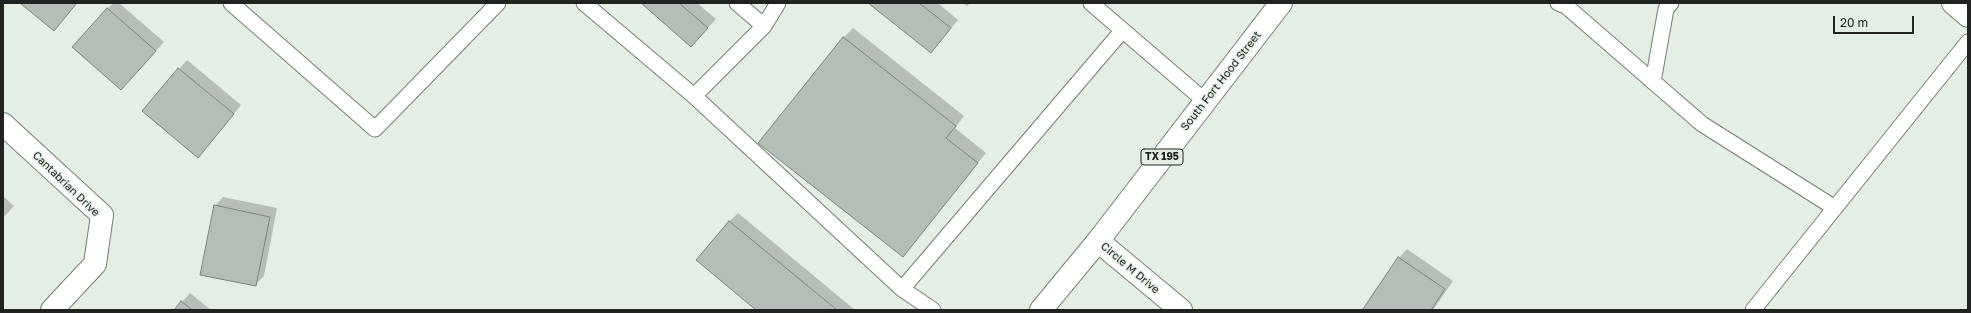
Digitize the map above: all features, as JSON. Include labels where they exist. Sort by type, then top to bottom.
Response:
[{"type":"main road","name":"South Fort Hood Street","points":[[1041,310],[1098,241],[1281,3]]},
{"type":"main road","points":[[1953,3],[1968,16]]},
{"type":"main road","name":"Cantabrian Drive","points":[[3,124],[102,215],[94,264],[52,310]]},
{"type":"main road","name":"Circle M Drive","points":[[1098,241],[1181,310]]},
{"type":"lane","points":[[231,3],[375,129],[498,3]]},
{"type":"lane","points":[[584,3],[694,96],[902,289],[933,310]]},
{"type":"lane","points":[[737,3],[764,26]]},
{"type":"lane","points":[[694,96],[764,26],[778,3]]},
{"type":"lane","points":[[1091,3],[1122,31],[1205,100]]},
{"type":"lane","points":[[1558,3],[1566,6],[1702,124],[1835,208]]},
{"type":"lane","points":[[1653,82],[1666,9],[1671,3]]},
{"type":"lane","points":[[902,289],[1122,31]]},
{"type":"lane","points":[[1753,310],[1968,42]]},
{"type":"building","points":[[20,3],[77,3],[54,31]]},
{"type":"building","points":[[641,3],[679,3],[708,28],[691,47]]},
{"type":"building","points":[[868,3],[919,3],[951,28],[931,53]]},
{"type":"building","points":[[107,8],[156,51],[121,90],[72,47]]},
{"type":"building","points":[[843,37],[956,126],[946,138],[978,163],[903,257],[758,143]]},
{"type":"building","points":[[178,68],[234,114],[198,158],[142,111]]},
{"type":"building","points":[[214,205],[270,217],[256,286],[200,275]]},
{"type":"building","points":[[729,221],[837,310],[756,310],[696,260]]},
{"type":"building","points":[[1398,257],[1445,289],[1431,310],[1364,310],[1363,309]]},
{"type":"building","points":[[181,301],[192,310],[174,310]]}]
